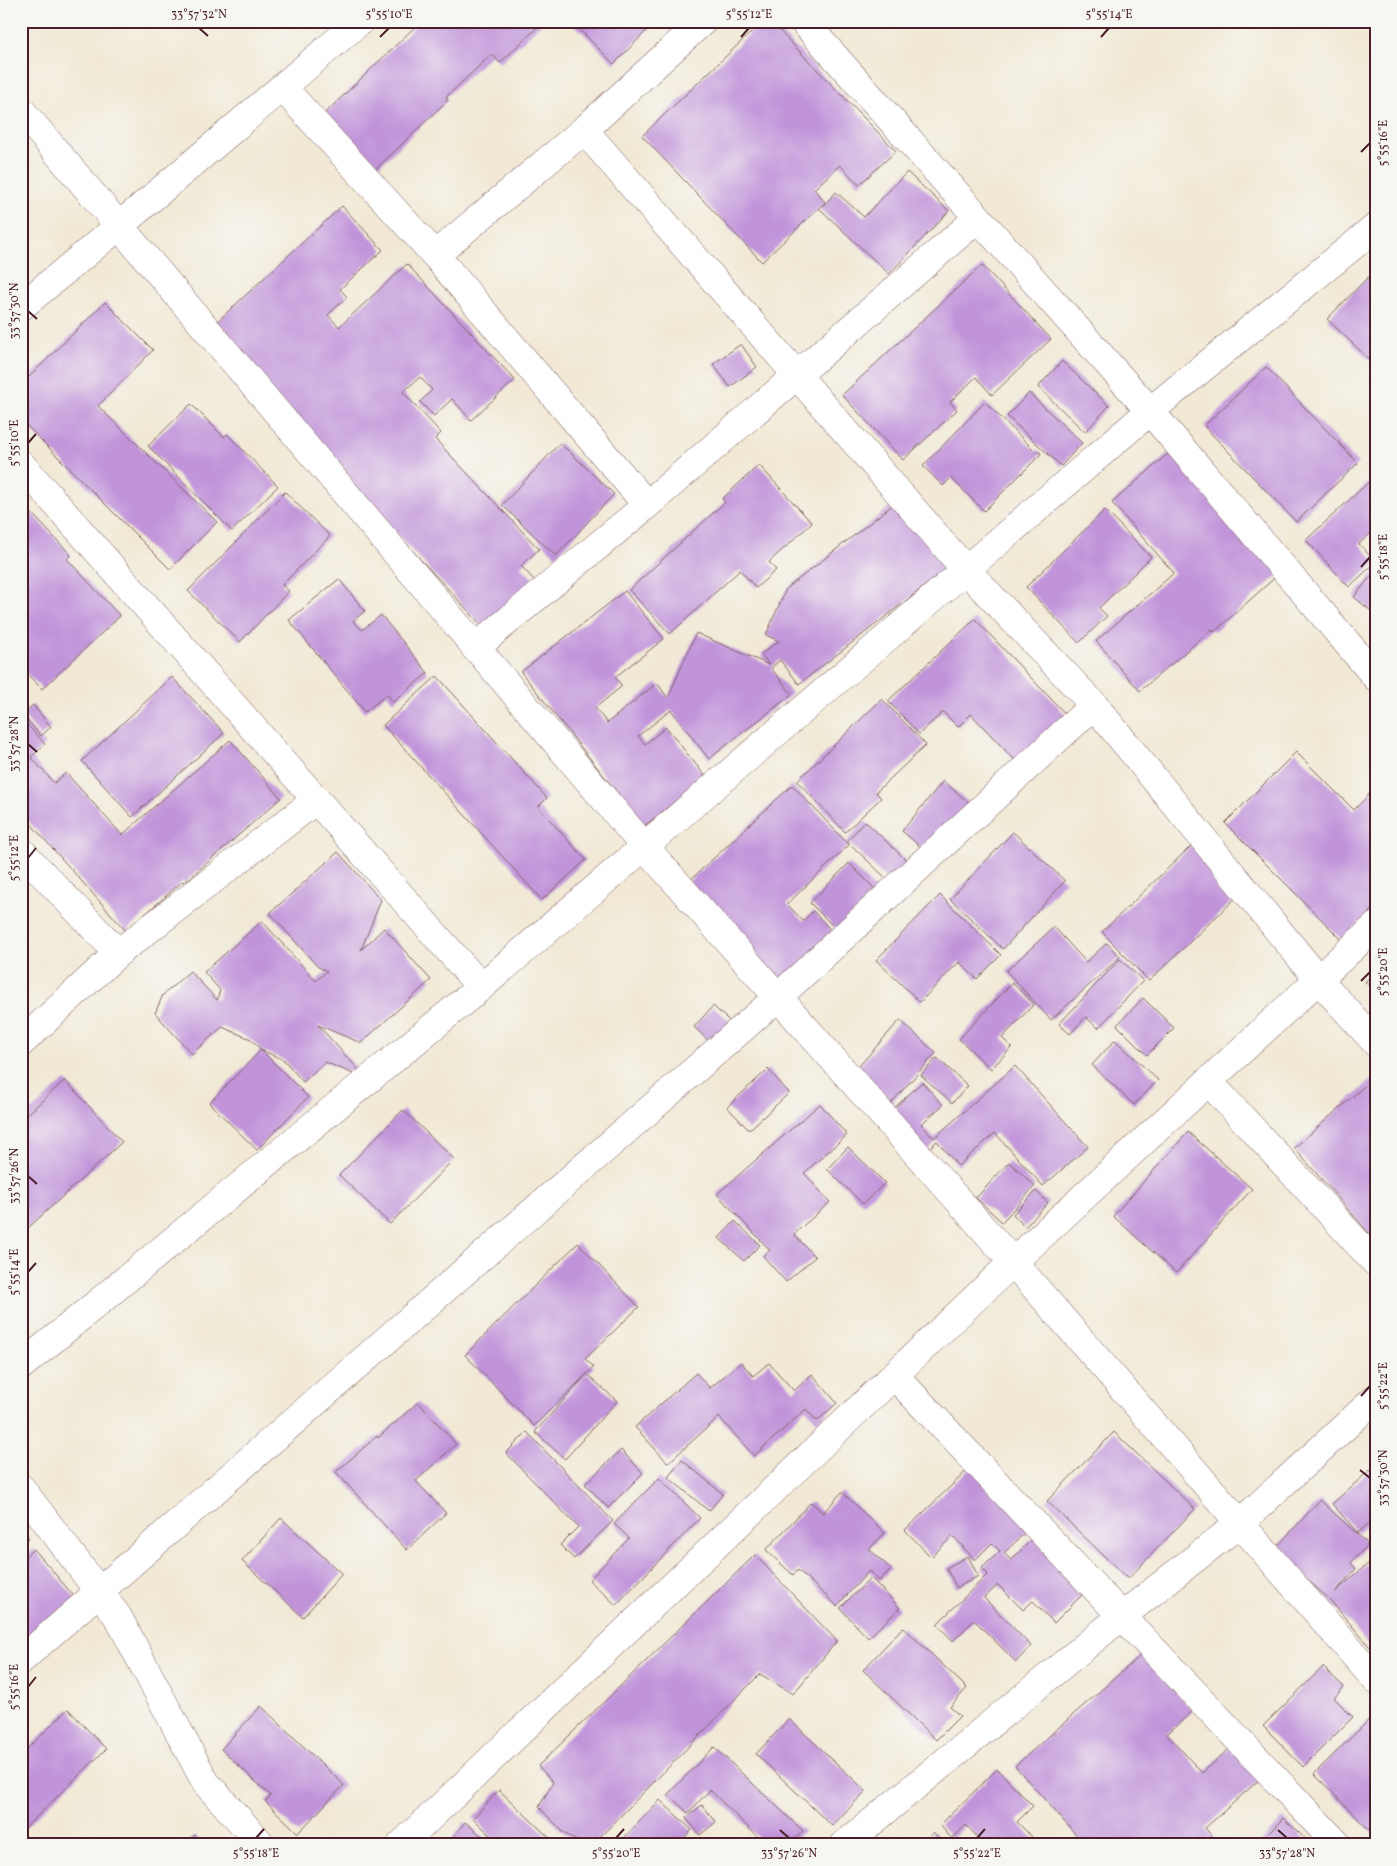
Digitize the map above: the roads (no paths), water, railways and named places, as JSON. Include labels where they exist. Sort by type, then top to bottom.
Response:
[{"type":"street","points":[[21,307],[120,226],[360,21]]},
{"type":"street","points":[[435,255],[584,130],[703,21]]},
{"type":"street","points":[[803,21],[1150,411],[1376,677]]},
{"type":"street","points":[[283,88],[435,255],[647,505]]},
{"type":"street","points":[[21,110],[644,846],[1013,1262],[1376,1680]]},
{"type":"street","points":[[584,130],[966,570],[1094,705],[1318,979],[1376,1043]]},
{"type":"street","points":[[475,648],[647,505],[978,218]]},
{"type":"street","points":[[21,1366],[480,987],[1150,411],[1376,227]]},
{"type":"street","points":[[21,464],[480,987]]},
{"type":"street","points":[[21,1660],[778,998],[1094,705]]},
{"type":"street","points":[[21,1043],[118,953],[316,800]]},
{"type":"street","points":[[21,851],[118,953]]},
{"type":"street","points":[[401,1845],[1013,1262],[1376,926]]},
{"type":"street","points":[[1208,1081],[1376,1263]]},
{"type":"street","points":[[894,1375],[1338,1845]]},
{"type":"street","points":[[844,1845],[1122,1616],[1240,1523],[1376,1398]]},
{"type":"street","points":[[21,1488],[118,1617],[206,1783],[262,1845]]}]
